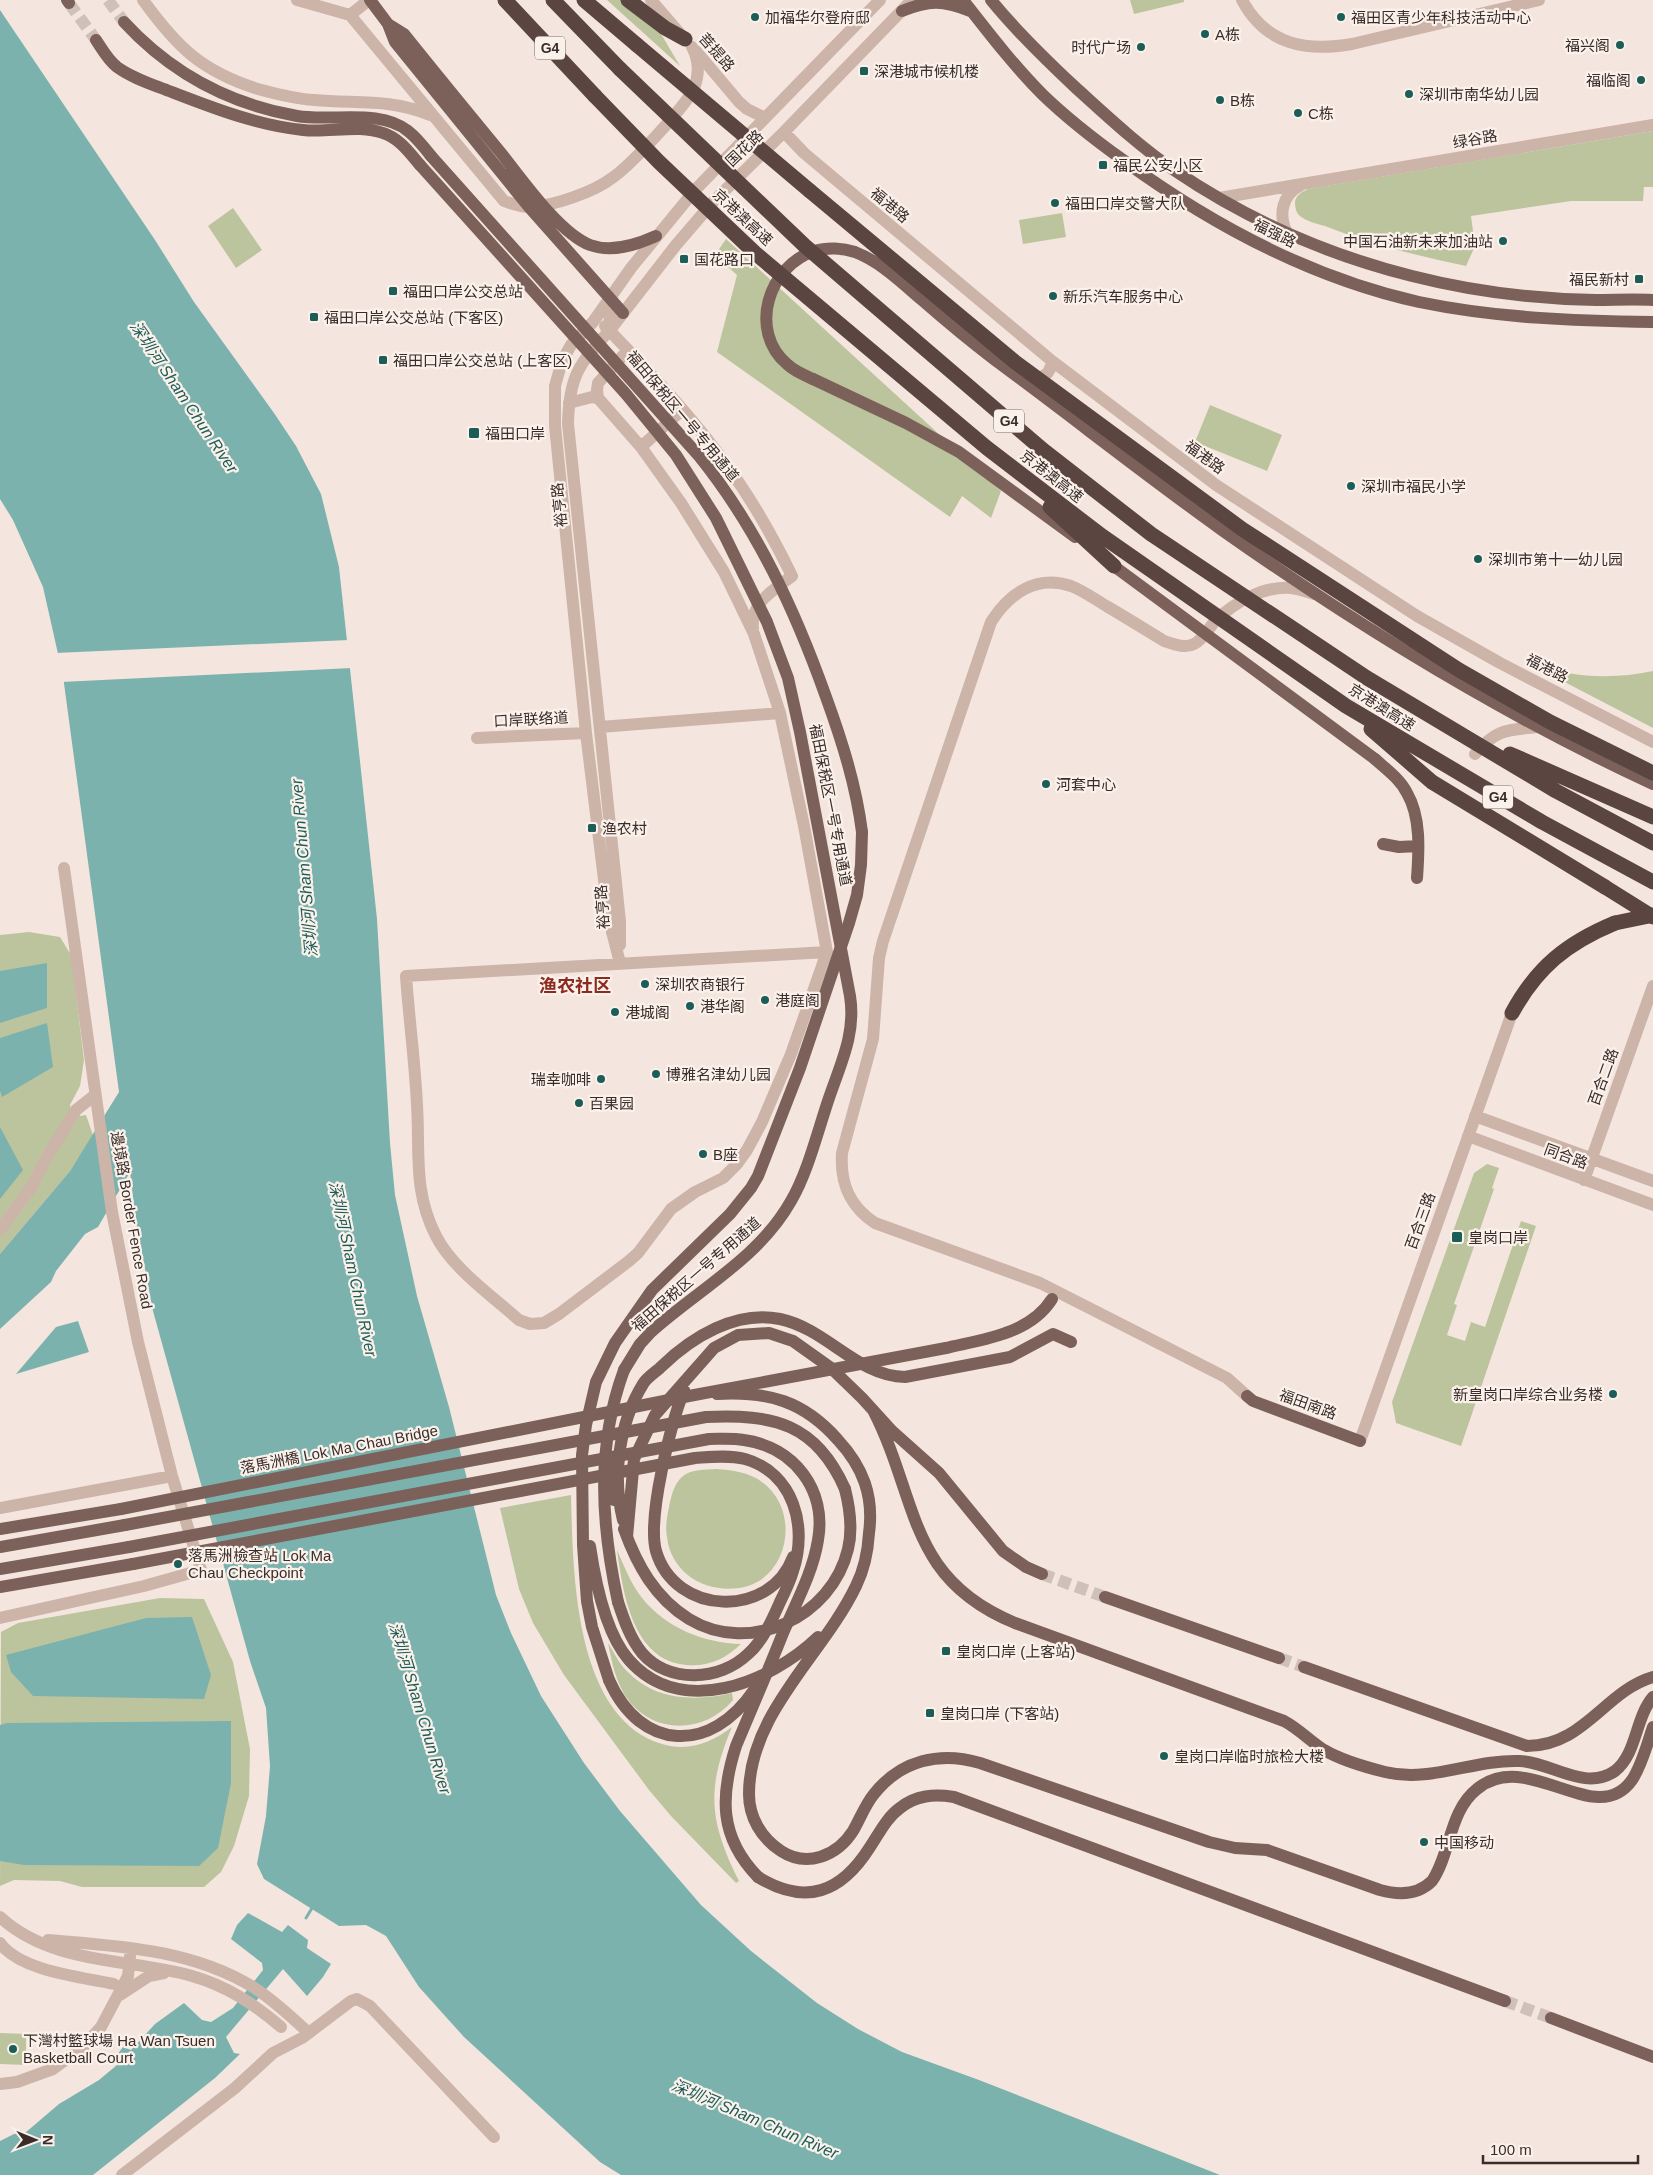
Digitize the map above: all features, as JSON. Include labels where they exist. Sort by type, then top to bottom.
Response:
[{"type":"highway","name":"京港澳高速","points":[[505,0],[660,162],[755,252],[987,448],[1102,536],[1346,706],[1542,822],[1653,882]]},
{"type":"highway","name":"京港澳高速","points":[[553,0],[620,69],[805,246],[1042,450],[1159,539],[1311,642],[1438,721],[1556,791],[1653,843]]},
{"type":"highway","points":[[584,0],[947,307],[1037,378],[1199,499],[1368,613],[1506,698],[1653,773]]},
{"type":"highway","points":[[628,0],[688,43]]},
{"type":"highway","points":[[987,448],[1114,566]]},
{"type":"highway","points":[[1346,706],[1401,757],[1432,782],[1653,916]]},
{"type":"highway","points":[[1438,721],[1653,817]]},
{"type":"highway","points":[[1512,1013],[1527,988],[1553,958],[1587,935],[1615,923],[1653,916]]},
{"type":"main road","points":[[369,0],[388,24],[395,42],[529,207],[622,313]]},
{"type":"main road","points":[[903,5],[940,0],[973,12]]},
{"type":"main road","name":"福强路","points":[[964,0],[1024,74],[1072,121],[1165,190],[1221,224],[1276,253],[1313,269],[1381,292],[1448,307],[1549,319],[1653,322]]},
{"type":"main road","name":"福强路","points":[[992,0],[1032,48],[1102,112],[1174,170],[1219,198],[1287,233],[1363,263],[1413,277],[1460,286],[1544,297],[1596,300],[1653,300]]},
{"type":"main road","name":"福田保税区一号专用通道","points":[[124,22],[144,42],[192,78],[224,96],[252,106],[299,116],[340,119],[371,117],[384,119],[407,130],[699,456],[735,504],[760,544],[782,588],[814,662],[852,776],[862,832],[858,888],[849,923],[800,1068],[768,1155],[758,1176],[742,1201],[652,1290],[631,1317],[603,1364],[596,1382],[586,1425],[582,1454],[587,1601],[592,1627],[609,1680],[619,1702],[637,1722],[662,1733],[687,1736],[712,1730],[731,1716],[753,1693],[769,1667]]},
{"type":"main road","points":[[388,24],[404,34],[544,205],[567,230],[592,246],[610,249],[623,247],[656,236]]},
{"type":"main road","name":"福田保税区一号专用通道","points":[[96,40],[116,66],[145,81],[210,107],[243,118],[292,128],[318,131],[371,130],[382,132],[404,146],[626,394],[676,455],[716,518],[767,622],[788,678],[804,751],[850,996],[853,1021],[847,1048],[798,1187],[785,1211],[767,1235],[744,1258],[651,1332],[640,1344],[624,1370],[613,1407],[606,1456]]},
{"type":"main road","points":[[1417,878],[1418,846],[1415,815],[1407,792],[1396,778],[1375,759],[959,452],[906,423],[812,379],[787,365],[774,347],[766,323],[766,309],[770,293],[777,278],[787,266],[798,258],[826,248],[839,248],[856,252],[892,274],[991,357],[1155,481],[1316,594],[1475,693],[1538,727],[1653,784]]},
{"type":"main road","points":[[1383,844],[1399,847],[1418,846]]},
{"type":"main road","points":[[689,1396],[946,1348],[1013,1331],[1042,1314],[1052,1299]]},
{"type":"main road","points":[[626,1537],[621,1512],[618,1467],[624,1432],[634,1404],[644,1383],[667,1361],[700,1336],[719,1327],[750,1318],[771,1318],[789,1322],[823,1339],[870,1370],[892,1377],[905,1377],[1010,1357],[1053,1334],[1071,1342]]},
{"type":"main road","points":[[626,1537],[634,1459],[655,1415],[703,1358],[714,1348],[738,1335],[769,1333],[781,1336],[820,1359],[892,1431],[939,1473],[1003,1551],[1026,1568],[1042,1574]]},
{"type":"main road","points":[[703,1358],[678,1406],[657,1501],[654,1535],[662,1565],[682,1588],[694,1596],[710,1601],[739,1602],[764,1593],[785,1573],[791,1563],[798,1537]]},
{"type":"main road","points":[[689,1396],[721,1394],[764,1396],[780,1399],[798,1406],[815,1417],[845,1447],[858,1466],[868,1488],[871,1520],[863,1566],[858,1582],[849,1599],[773,1713],[752,1766],[750,1803],[756,1825],[777,1849],[800,1859],[810,1860],[819,1858],[844,1843],[873,1796],[896,1774],[921,1760],[947,1757],[980,1763],[1218,1845],[1267,1850],[1380,1890],[1407,1893],[1425,1887],[1435,1876],[1459,1813],[1469,1797],[1480,1786],[1494,1779],[1513,1776],[1532,1779],[1588,1797],[1611,1795],[1624,1788],[1633,1778],[1653,1727]]},
{"type":"main road","name":"落馬洲橋 Lok Ma Chau Bridge","points":[[0,1529],[121,1509],[689,1396]]},
{"type":"main road","name":"福田南路","points":[[1248,1396],[1253,1402],[1360,1441]]},
{"type":"main road","points":[[873,1410],[886,1438],[926,1547],[944,1574],[970,1598],[992,1612],[1015,1623],[1284,1721],[1299,1730],[1324,1750],[1337,1756],[1386,1772],[1407,1775],[1424,1775],[1514,1761],[1531,1762],[1581,1778],[1596,1778],[1609,1774],[1624,1762],[1644,1712],[1653,1698]]},
{"type":"main road","points":[[0,1547],[706,1417],[750,1416],[785,1425],[813,1442],[832,1464],[845,1489],[851,1526],[848,1549],[841,1571],[830,1590],[815,1606],[798,1618],[776,1628],[758,1632],[725,1632],[707,1627],[690,1619],[674,1608],[650,1582],[640,1567],[626,1537],[612,1496],[606,1456]]},
{"type":"main road","points":[[0,1569],[129,1547],[688,1442],[728,1439],[743,1440],[768,1447],[791,1460],[800,1470],[813,1488],[819,1509],[818,1541],[809,1572],[736,1746],[726,1787],[725,1805],[732,1840],[744,1861],[758,1877],[772,1885],[802,1893],[828,1888],[851,1874],[882,1827],[900,1808],[923,1796],[936,1794],[954,1797],[1505,2001]]},
{"type":"main road","points":[[0,1587],[575,1482],[695,1458],[729,1457],[744,1459],[760,1465],[782,1483],[796,1509],[798,1537],[794,1570],[778,1606],[760,1641],[749,1654],[736,1664],[717,1672],[692,1675],[678,1674],[653,1663],[634,1643],[618,1602],[605,1536],[603,1496],[606,1456]]},
{"type":"main road","points":[[582,1496],[597,1584],[612,1632],[628,1659],[637,1668],[648,1678],[672,1688],[698,1692],[716,1690],[754,1678],[795,1656],[810,1645],[835,1617],[863,1566]]},
{"type":"main road","points":[[1105,1597],[1279,1658]]},
{"type":"main road","points":[[1304,1668],[1527,1746],[1546,1744],[1567,1736],[1631,1688],[1653,1677]]},
{"type":"main road","points":[[1551,2018],[1653,2057]]},
{"type":"street","points":[[143,0],[166,31],[188,54],[203,66],[232,80],[275,94],[313,100],[400,104],[432,116]]},
{"type":"street","points":[[298,0],[350,15],[432,116],[504,200],[512,204],[529,207],[544,205],[602,184],[613,178],[627,165],[681,107],[694,88],[698,64],[688,43]]},
{"type":"street","points":[[350,15],[369,0]]},
{"type":"street","name":"菩提路","points":[[652,0],[739,102],[751,112],[765,118]]},
{"type":"street","name":"国花路","points":[[609,299],[656,236],[695,190],[880,0]]},
{"type":"street","name":"国花路","points":[[610,330],[712,202],[784,132],[903,5],[912,0]]},
{"type":"street","points":[[1242,0],[1256,21],[1269,32],[1294,44],[1314,47],[1352,44],[1539,0]]},
{"type":"street","name":"绿谷路","points":[[1219,198],[1653,125]]},
{"type":"street","name":"福港路","points":[[784,132],[810,158],[1052,361],[1216,485],[1410,611],[1500,663],[1653,742]]},
{"type":"street","points":[[1287,233],[1282,217],[1285,201],[1295,188],[1303,184]]},
{"type":"street","points":[[609,299],[610,330]]},
{"type":"street","name":"裕亨路","points":[[609,299],[597,317],[572,345],[562,361],[555,396],[555,426],[586,733],[609,920],[620,962]]},
{"type":"street","points":[[597,317],[682,410],[714,449],[743,488],[792,576],[757,604],[753,616],[754,634]]},
{"type":"street","name":"裕亨路","points":[[610,330],[584,358],[573,379],[568,403],[569,444],[620,921],[620,962]]},
{"type":"street","points":[[628,350],[598,383],[598,398],[641,447],[705,540],[754,634],[780,713],[804,826],[827,952],[791,1054],[762,1122],[737,1164],[723,1178],[695,1192],[671,1209],[638,1253],[629,1261],[559,1314],[544,1323],[530,1324],[519,1320],[452,1260],[436,1237],[423,1200],[418,1174],[417,1107],[406,976],[620,962],[827,952]]},
{"type":"street","points":[[1037,378],[1045,376],[1050,371],[1052,361]]},
{"type":"street","points":[[568,403],[592,397],[598,398]]},
{"type":"street","points":[[641,447],[682,410]]},
{"type":"street","points":[[1248,1396],[1227,1378],[1069,1296],[1040,1283],[875,1223],[863,1215],[853,1204],[845,1188],[841,1170],[842,1153],[873,1039],[879,958],[883,941],[991,622],[1000,608],[1011,596],[1025,587],[1057,583],[1087,594],[1164,641],[1185,646],[1195,644],[1225,611],[1237,602],[1279,589],[1292,588],[1316,594]]},
{"type":"street","points":[[600,727],[780,713]]},
{"type":"street","points":[[1475,754],[1493,735],[1515,729],[1538,727]]},
{"type":"street","name":"口岸联络道","points":[[477,738],[586,733]]},
{"type":"street","name":"邊境路 Border Fence Road","points":[[0,1618],[144,1586],[201,1570],[172,1476],[138,1342],[112,1212],[64,868]]},
{"type":"street","name":"百合二路","points":[[1584,1180],[1653,986]]},
{"type":"street","name":"百合三路","points":[[1360,1441],[1512,1013]]},
{"type":"street","points":[[0,1230],[32,1186],[48,1155],[76,1110],[95,1095]]},
{"type":"street","name":"同合路","points":[[1475,1116],[1653,1181]]},
{"type":"street","name":"同合路","points":[[1468,1136],[1653,1205]]},
{"type":"street","points":[[0,1508],[172,1476]]},
{"type":"street","points":[[0,1917],[21,1932],[56,1948],[88,1957],[193,1976],[221,1986],[259,2008],[281,2027]]},
{"type":"street","points":[[35,1939],[125,1948],[175,1955],[203,1962],[253,1987],[309,2033]]},
{"type":"street","points":[[0,1943],[20,1960],[51,1970],[114,1984]]},
{"type":"street","points":[[111,2008],[114,1984],[123,1963],[125,1948]]},
{"type":"street","points":[[0,2084],[16,2082],[46,2072],[83,2048],[101,2027],[128,1976],[123,1963]]},
{"type":"street","points":[[111,2008],[120,1995],[149,1976],[174,1972]]},
{"type":"street","points":[[122,2175],[235,2088],[273,2054],[309,2033],[350,2001],[357,1999],[370,2006],[494,2137]]},
{"type":"green space","points":[[607,0],[641,0],[680,66]]},
{"type":"green space","points":[[1130,0],[1184,0],[1184,2],[1134,14]]},
{"type":"green space","points":[[1653,131],[1653,187],[1644,187],[1643,201],[1571,201],[1471,216],[1475,246],[1466,266],[1377,244],[1312,222],[1299,215],[1296,208],[1295,202],[1297,197],[1308,189]]},
{"type":"green space","points":[[233,208],[262,250],[236,268],[208,226]]},
{"type":"green space","points":[[1062,213],[1066,237],[1023,244],[1019,220]]},
{"type":"green space","points":[[726,239],[1001,491],[991,518],[962,496],[950,517],[717,352],[737,275],[715,255]]},
{"type":"green space","points":[[1210,405],[1282,435],[1267,471],[1195,442]]},
{"type":"green space","points":[[1530,664],[1561,672],[1591,676],[1622,676],[1653,671],[1653,728]]},
{"type":"green space","points":[[29,932],[60,937],[71,955],[84,1060],[80,1086],[70,1105],[73,1117],[86,1115],[93,1135],[70,1171],[0,1254],[0,935]]},
{"type":"green space","points":[[1487,1164],[1499,1168],[1492,1188],[1494,1189],[1454,1304],[1457,1305],[1447,1335],[1465,1341],[1471,1322],[1485,1327],[1521,1221],[1536,1226],[1461,1446],[1396,1423],[1392,1402],[1474,1173]]},
{"type":"green space","points":[[716,1469],[740,1472],[762,1482],[775,1495],[782,1510],[785,1526],[784,1543],[779,1559],[769,1573],[756,1583],[739,1588],[726,1589],[714,1587],[702,1584],[692,1578],[675,1561],[667,1537],[668,1511],[677,1482],[690,1472]]},
{"type":"green space","points":[[571,1495],[577,1599],[584,1637],[595,1673],[611,1704],[633,1729],[662,1744],[672,1746],[699,1745],[716,1738],[732,1727],[718,1769],[714,1805],[722,1840],[739,1881],[736,1883],[671,1816],[649,1790],[564,1675],[533,1623],[519,1589],[500,1508]]},
{"type":"green space","points":[[617,1550],[638,1593],[662,1618],[700,1637],[713,1641],[741,1644],[723,1658],[702,1665],[686,1665],[668,1660],[653,1651],[642,1637],[627,1604]]},
{"type":"green space","points":[[160,1598],[204,1599],[233,1662],[250,1749],[249,1796],[234,1846],[221,1872],[204,1887],[82,1887],[60,1881],[14,1880],[0,1886],[1,1632],[18,1623]]},
{"type":"green space","points":[[608,1643],[626,1671],[641,1683],[653,1689],[678,1697],[692,1698],[732,1693],[733,1700],[722,1711],[709,1719],[695,1724],[681,1726],[652,1720],[629,1701],[621,1688],[615,1673]]},
{"type":"green space","name":"下灣村籃球場 Ha Wan Tsuen Basketball Court","points":[[0,2033],[26,2034],[26,2065],[0,2064]]},
{"type":"water","name":"深圳河 Sham Chun River","points":[[0,10],[155,240],[194,302],[296,446],[321,494],[339,567],[377,919],[390,1143],[395,1195],[417,1296],[449,1407],[496,1595],[511,1633],[541,1696],[584,1763],[620,1811],[701,1905],[751,1951],[817,2003],[858,2029],[902,2052],[979,2080],[1220,2175],[621,2175],[600,2162],[464,2037],[419,1987],[386,1936],[366,1925],[339,1926],[264,1879],[257,1864],[266,1816],[270,1766],[266,1708],[250,1661],[153,1311],[136,1221],[130,1172],[98,1227],[85,1234],[56,1271],[51,1282],[0,1329],[0,1254],[70,1171],[119,1092],[63,676],[43,587],[13,520],[0,499]]},
{"type":"water","points":[[47,963],[47,1008],[0,1023],[0,971]]},
{"type":"water","points":[[47,1023],[53,1067],[2,1097],[0,1091],[0,1038]]},
{"type":"water","points":[[0,1127],[23,1170],[0,1199]]},
{"type":"water","points":[[78,1321],[89,1352],[16,1374],[56,1327]]},
{"type":"water","points":[[192,1617],[211,1675],[204,1699],[33,1696],[11,1672],[6,1655],[146,1618]]},
{"type":"water","points":[[231,1721],[231,1783],[218,1848],[199,1866],[24,1865],[0,1861],[0,1725],[7,1723]]},
{"type":"water","points":[[248,1913],[282,1932],[288,1925],[308,1940],[307,1948],[331,1964],[307,1996],[283,1969],[226,2037],[234,2053],[240,2054],[215,2078],[93,2175],[0,2175],[0,2141],[14,2134],[25,2133],[59,2104],[99,2080],[117,2065],[114,2059],[123,2047],[131,2050],[155,2024],[184,2003],[202,2020],[211,2022],[233,2008],[263,1970],[262,1963],[231,1939],[237,1925]]},
{"type":"pier","points":[[349,640],[352,668],[61,682],[55,653]]},
{"type":"waterway","points":[[306,1918],[312,1908]]},
{"type":"tunnel","points":[[108,0],[124,22]]},
{"type":"tunnel","points":[[69,3],[96,40]]},
{"type":"tunnel","points":[[1042,1574],[1105,1597]]},
{"type":"tunnel","points":[[1279,1658],[1304,1667]]},
{"type":"tunnel","points":[[1505,2001],[1551,2018]]},
{"type":"place","name":"加福华尔登府邸","points":[[755,17]]},
{"type":"place","name":"福田区青少年科技活动中心","points":[[1341,17]]},
{"type":"place","name":"A栋","points":[[1205,34]]},
{"type":"place","name":"福兴阁","points":[[1620,45]]},
{"type":"place","name":"时代广场","points":[[1141,47]]},
{"type":"place","name":"深港城市候机楼","points":[[864,71]]},
{"type":"place","name":"福临阁","points":[[1641,80]]},
{"type":"place","name":"深圳市南华幼儿园","points":[[1409,94]]},
{"type":"place","name":"B栋","points":[[1220,100]]},
{"type":"place","name":"C栋","points":[[1298,113]]},
{"type":"place","name":"福民公安小区","points":[[1103,165]]},
{"type":"place","name":"福田口岸交警大队","points":[[1055,203]]},
{"type":"place","name":"中国石油新未来加油站","points":[[1503,241]]},
{"type":"place","name":"国花路口","points":[[684,259]]},
{"type":"place","name":"福民新村","points":[[1639,279]]},
{"type":"place","name":"福田口岸公交总站","points":[[393,291]]},
{"type":"place","name":"新乐汽车服务中心","points":[[1053,296]]},
{"type":"place","name":"福田口岸公交总站 (下客区)","points":[[314,317]]},
{"type":"place","name":"福田口岸公交总站 (上客区)","points":[[383,360]]},
{"type":"place","name":"福田口岸","points":[[474,433]]},
{"type":"place","name":"深圳市福民小学","points":[[1351,486]]},
{"type":"place","name":"深圳市第十一幼儿园","points":[[1478,559]]},
{"type":"place","name":"河套中心","points":[[1046,784]]},
{"type":"place","name":"渔农村","points":[[592,828]]},
{"type":"place","name":"深圳农商银行","points":[[645,984]]},
{"type":"place","name":"港庭阁","points":[[765,1000]]},
{"type":"place","name":"港华阁","points":[[690,1006]]},
{"type":"place","name":"港城阁","points":[[615,1012]]},
{"type":"place","name":"博雅名津幼儿园","points":[[656,1074]]},
{"type":"place","name":"瑞幸咖啡","points":[[601,1079]]},
{"type":"place","name":"百果园","points":[[579,1103]]},
{"type":"place","name":"B座","points":[[703,1154]]},
{"type":"place","name":"皇岗口岸","points":[[1457,1237]]},
{"type":"place","name":"新皇岗口岸综合业务楼","points":[[1613,1394]]},
{"type":"place","name":"落馬洲檢查站 Lok Ma Chau Checkpoint","points":[[178,1564]]},
{"type":"place","name":"皇岗口岸 (上客站)","points":[[946,1651]]},
{"type":"place","name":"皇岗口岸 (下客站)","points":[[930,1713]]},
{"type":"place","name":"皇岗口岸临时旅检大楼","points":[[1164,1756]]},
{"type":"place","name":"中国移动","points":[[1424,1842]]},
{"type":"place","name":"下灣村籃球場 Ha Wan Tsuen Basketball Court","points":[[13,2049]]},
{"type":"district","name":"渔农社区","points":[[575,986]]}]
